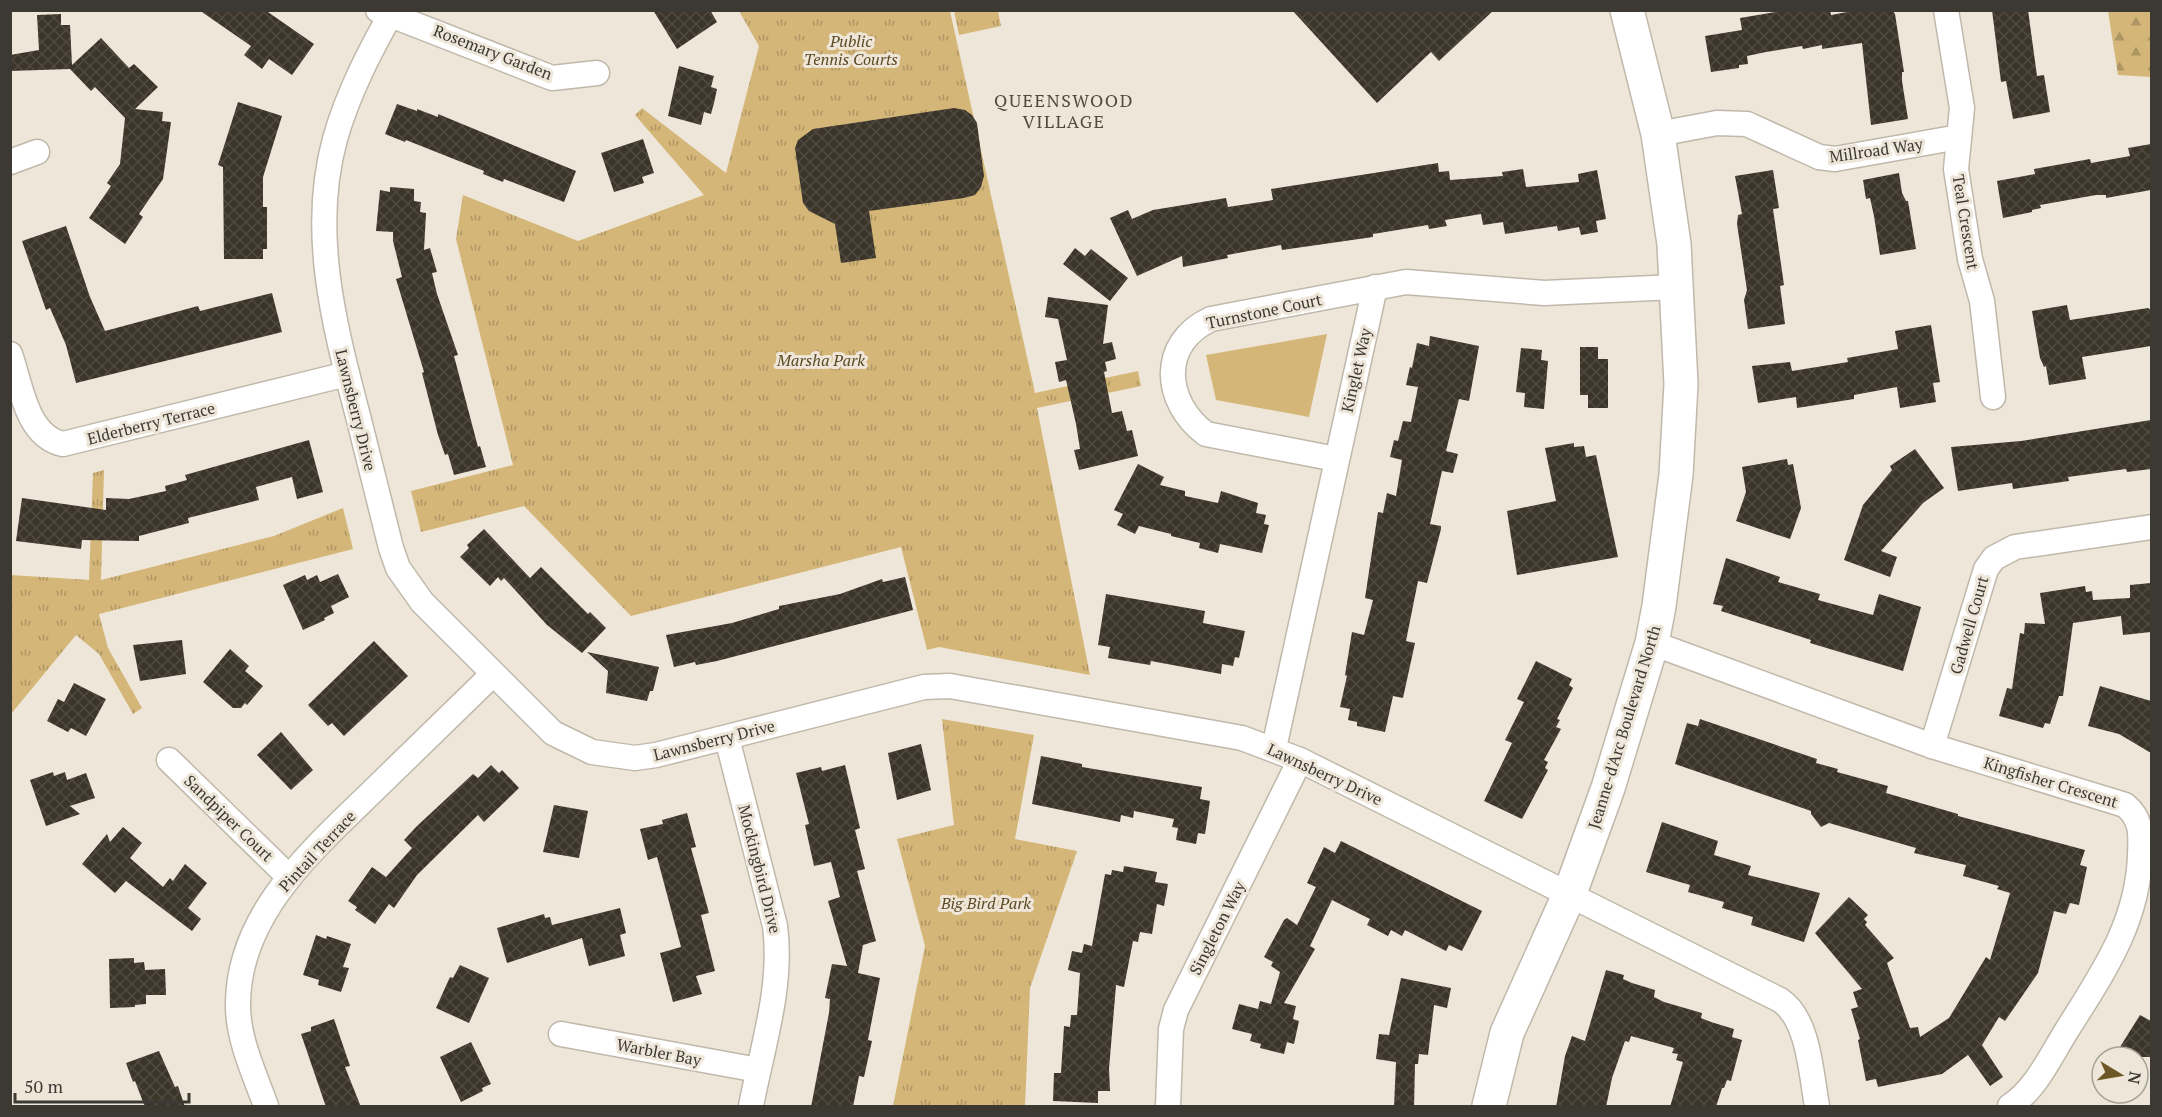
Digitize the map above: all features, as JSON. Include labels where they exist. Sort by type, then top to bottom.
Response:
[{"type":"main road","name":"Jeanne-d'Arc Boulevard North","points":[[1489,1107],[1507,1033],[1570,893],[1608,788],[1652,643],[1676,475],[1681,384],[1674,244],[1658,134],[1626,10]]},
{"type":"street","name":"Teal Crescent","points":[[1946,10],[1962,108],[1956,169],[1970,259],[1982,301],[1993,398]]},
{"type":"street","name":"Rosemary Garden","points":[[387,12],[552,78],[597,73]]},
{"type":"street","name":"Lawnsberry Drive","points":[[387,12],[350,94],[335,139],[324,206],[326,272],[347,374],[391,548],[398,567],[422,602],[492,675],[553,733],[592,752],[635,758],[727,738],[924,687],[950,686],[1242,738],[1274,748],[1570,893]]},
{"type":"street","name":"Millroad Way","points":[[1658,134],[1734,122],[1747,124],[1819,157],[1835,159],[1959,137]]},
{"type":"street","points":[[10,162],[37,152]]},
{"type":"street","points":[[1375,287],[1406,282],[1544,293],[1676,287]]},
{"type":"street","name":"Turnstone Court","points":[[1336,459],[1206,434],[1191,423],[1179,404],[1172,374],[1176,353],[1183,338],[1194,327],[1211,319],[1375,287]]},
{"type":"street","name":"Kinglet Way","points":[[1274,748],[1375,287]]},
{"type":"street","name":"Elderberry Terrace","points":[[10,354],[34,425],[51,441],[63,444],[347,374]]},
{"type":"street","name":"Gadwell Court","points":[[1932,746],[1986,568],[1994,558],[2015,547],[2151,527]]},
{"type":"street","name":"Kingfisher Crescent","points":[[1652,643],[1932,746],[2125,805],[2140,822],[2139,874],[2127,926],[2116,951],[2031,1087],[2010,1107]]},
{"type":"street","name":"Pintail Terrace","points":[[267,1107],[242,1033],[238,1007],[240,980],[247,952],[269,904],[314,849],[492,675]]},
{"type":"street","name":"Mockingbird Drive","points":[[727,738],[776,926],[778,950],[777,976],[751,1107]]},
{"type":"street","name":"Sandpiper Court","points":[[169,760],[289,877]]},
{"type":"street","name":"Singleton Way","points":[[1168,1107],[1171,1029],[1176,1010],[1300,760]]},
{"type":"street","points":[[1570,893],[1789,1006],[1802,1029],[1817,1107]]},
{"type":"street","name":"Warbler Bay","points":[[561,1034],[758,1070]]},
{"type":"green space","name":"Marsha Park","points":[[739,11],[950,11],[1035,393],[1138,371],[1141,386],[1037,408],[1090,675],[939,647],[927,650],[901,547],[631,616],[524,506],[421,532],[411,491],[513,465],[456,239],[463,195],[578,241],[704,195],[635,115],[642,108],[726,173],[759,46]]},
{"type":"green space","points":[[954,11],[998,11],[1001,26],[959,35]]},
{"type":"green space","points":[[2108,11],[2151,11],[2151,77],[2118,75]]},
{"type":"green space","points":[[1327,334],[1309,417],[1216,400],[1206,355]]},
{"type":"green space","points":[[104,470],[101,580],[274,536],[343,508],[353,549],[99,614],[108,648],[142,708],[133,714],[99,654],[76,635],[11,714],[11,575],[89,580],[93,473]]},
{"type":"green space","name":"Big Bird Park","points":[[942,719],[1034,735],[1015,839],[1077,851],[1030,988],[1025,1106],[893,1106],[925,946],[897,839],[954,825]]},
{"type":"building","points":[[199,10],[265,10],[314,44],[292,75],[269,59],[262,69],[244,55],[251,46]]},
{"type":"building","points":[[653,10],[710,10],[717,22],[677,49]]},
{"type":"building","points":[[1292,10],[1494,10],[1439,61],[1431,52],[1377,103]]},
{"type":"building","points":[[1788,10],[1830,10],[1831,15],[1858,10],[1892,10],[1895,14],[1904,72],[1902,72],[1902,81],[1908,119],[1871,125],[1862,43],[1822,49],[1822,45],[1803,49],[1802,46],[1766,52],[1747,56],[1748,64],[1739,65],[1739,68],[1711,72],[1705,36],[1742,30],[1740,18]]},
{"type":"building","points":[[1992,10],[2028,10],[2037,76],[2044,75],[2050,112],[2013,119],[2006,81],[2001,82]]},
{"type":"building","points":[[61,14],[61,25],[70,25],[72,65],[101,38],[129,68],[134,64],[158,87],[135,109],[163,112],[162,121],[171,122],[163,179],[139,214],[143,217],[125,244],[89,218],[111,186],[107,183],[120,164],[125,118],[95,87],[91,91],[70,69],[10,71],[10,55],[39,50],[37,15]]},
{"type":"building","points":[[679,66],[714,76],[711,87],[717,89],[714,103],[711,114],[704,112],[701,125],[668,116]]},
{"type":"building","points":[[238,102],[282,116],[263,177],[263,207],[267,207],[267,249],[263,249],[263,259],[224,259],[223,167],[218,165]]},
{"type":"building","points":[[397,104],[438,117],[438,114],[576,171],[564,202],[504,179],[503,182],[483,174],[484,171],[385,134]]},
{"type":"building","points":[[954,108],[965,110],[977,123],[984,176],[981,187],[975,195],[964,198],[869,211],[876,258],[841,263],[835,224],[809,211],[803,203],[795,148],[798,140],[813,129]]},
{"type":"building","points":[[643,139],[654,173],[642,177],[644,183],[614,192],[601,153]]},
{"type":"building","points":[[2151,144],[2151,190],[2106,198],[2106,195],[2096,195],[2040,205],[2041,208],[2032,210],[2032,212],[2003,218],[1997,181],[2035,174],[2034,169],[2090,159],[2091,163],[2130,156],[2128,148]]},
{"type":"building","points":[[1438,163],[1439,172],[1449,171],[1450,180],[1503,176],[1502,172],[1523,169],[1526,187],[1579,182],[1578,174],[1597,170],[1606,219],[1596,221],[1598,232],[1581,235],[1579,227],[1558,231],[1557,226],[1505,234],[1503,222],[1483,225],[1481,214],[1445,220],[1447,226],[1429,229],[1428,225],[1373,234],[1373,237],[1282,250],[1281,245],[1227,255],[1228,258],[1183,267],[1182,256],[1137,276],[1110,218],[1128,210],[1132,219],[1153,210],[1226,198],[1228,207],[1273,200],[1271,189]]},
{"type":"building","points":[[1773,170],[1779,208],[1773,209],[1784,285],[1780,286],[1785,324],[1748,329],[1744,300],[1747,290],[1737,224],[1738,215],[1742,214],[1735,176]]},
{"type":"building","points":[[1899,173],[1902,193],[1908,201],[1916,249],[1880,255],[1870,198],[1866,199],[1863,180]]},
{"type":"building","points":[[390,187],[414,189],[414,201],[421,202],[420,212],[426,213],[424,250],[430,248],[437,272],[432,273],[437,294],[458,355],[454,356],[478,447],[480,446],[486,467],[454,475],[448,454],[445,455],[438,435],[422,373],[424,372],[396,279],[402,277],[393,232],[376,231],[380,190],[390,192]]},
{"type":"building","points":[[66,226],[90,297],[105,331],[198,306],[200,311],[272,293],[282,332],[76,383],[66,345],[50,308],[46,310],[22,241]]},
{"type":"building","points":[[1075,248],[1085,256],[1091,249],[1128,278],[1110,301],[1063,264]]},
{"type":"building","points":[[1048,297],[1108,305],[1103,344],[1112,342],[1116,359],[1105,362],[1107,371],[1104,372],[1112,413],[1122,411],[1127,431],[1132,430],[1138,456],[1079,470],[1074,450],[1080,449],[1076,424],[1066,380],[1059,382],[1055,362],[1067,360],[1058,319],[1045,317]]},
{"type":"building","points":[[2067,305],[2070,320],[2148,308],[2151,310],[2151,346],[2082,357],[2086,379],[2049,385],[2046,366],[2044,367],[2040,358],[2032,311]]},
{"type":"building","points":[[1931,325],[1940,382],[1933,383],[1936,402],[1900,408],[1897,387],[1854,395],[1854,399],[1797,408],[1796,397],[1758,403],[1752,366],[1790,362],[1792,371],[1848,362],[1847,358],[1898,349],[1895,331]]},
{"type":"building","points":[[1430,336],[1479,346],[1469,401],[1459,399],[1446,451],[1458,454],[1453,473],[1442,471],[1430,524],[1441,526],[1441,529],[1427,583],[1418,581],[1406,641],[1415,643],[1403,698],[1393,696],[1385,732],[1357,726],[1357,722],[1348,720],[1350,709],[1340,707],[1347,676],[1345,675],[1352,632],[1364,635],[1373,600],[1365,598],[1378,512],[1383,513],[1387,493],[1396,496],[1402,460],[1390,457],[1394,440],[1398,441],[1403,421],[1411,422],[1418,387],[1406,385],[1410,367],[1412,368],[1417,343],[1429,346]]},
{"type":"building","points":[[1580,347],[1598,347],[1598,359],[1608,359],[1608,408],[1588,408],[1588,395],[1580,395]]},
{"type":"building","points":[[1521,348],[1542,350],[1541,360],[1548,361],[1544,409],[1524,407],[1525,393],[1516,392]]},
{"type":"building","points":[[2151,420],[2151,469],[2127,472],[2126,469],[2068,477],[2069,481],[2013,489],[2012,483],[1958,491],[1951,447],[2021,441]]},
{"type":"building","points":[[309,440],[323,492],[297,499],[292,477],[256,487],[259,500],[188,518],[189,523],[139,536],[139,541],[82,540],[81,549],[16,541],[22,498],[106,510],[106,498],[129,499],[166,491],[165,486],[187,480],[185,475]]},
{"type":"building","points":[[1574,443],[1574,447],[1584,446],[1586,457],[1596,455],[1618,557],[1517,575],[1507,511],[1556,501],[1545,448]]},
{"type":"building","points":[[1915,449],[1944,488],[1923,503],[1881,551],[1897,557],[1890,577],[1844,560],[1863,505],[1892,470],[1890,466]]},
{"type":"building","points":[[1787,459],[1788,465],[1793,464],[1801,508],[1790,539],[1736,521],[1746,492],[1742,467]]},
{"type":"building","points":[[1138,464],[1164,477],[1160,485],[1185,491],[1185,496],[1218,503],[1221,491],[1258,503],[1256,513],[1266,515],[1264,524],[1269,525],[1262,553],[1220,544],[1218,553],[1199,548],[1200,543],[1171,536],[1171,534],[1139,526],[1135,534],[1117,525],[1123,514],[1114,510]]},
{"type":"building","points":[[484,529],[530,578],[541,567],[588,614],[590,612],[606,628],[582,653],[547,625],[504,578],[501,581],[498,577],[490,586],[460,557],[469,548],[467,545]]},
{"type":"building","points":[[1726,558],[1780,577],[1778,582],[1820,594],[1818,600],[1873,615],[1879,594],[1921,607],[1903,671],[1810,643],[1811,640],[1721,611],[1723,606],[1713,604]]},
{"type":"building","points":[[338,574],[349,597],[331,606],[334,613],[324,618],[325,620],[303,630],[283,585],[305,575],[307,580],[317,575],[320,582]]},
{"type":"building","points":[[905,577],[913,610],[717,661],[696,665],[695,662],[674,667],[666,635],[732,623],[779,609],[779,606],[840,594],[882,579],[883,582]]},
{"type":"building","points":[[2151,583],[2151,632],[2123,635],[2121,616],[2073,623],[2063,696],[2059,696],[2050,724],[2045,723],[2043,728],[1999,716],[2007,688],[2012,689],[2020,633],[2024,634],[2025,623],[2045,624],[2040,593],[2085,586],[2086,592],[2092,591],[2093,600],[2130,598],[2130,585]]},
{"type":"building","points":[[1106,594],[1205,611],[1203,623],[1245,631],[1239,658],[1235,657],[1233,666],[1222,664],[1221,674],[1151,661],[1150,665],[1108,658],[1110,647],[1098,645]]},
{"type":"building","points":[[182,640],[186,674],[140,681],[133,645]]},
{"type":"building","points":[[374,641],[408,676],[344,736],[332,723],[328,726],[308,705]]},
{"type":"building","points":[[230,649],[249,666],[245,671],[263,686],[247,705],[245,703],[241,708],[233,708],[203,682]]},
{"type":"building","points":[[587,652],[659,667],[653,691],[650,691],[647,701],[606,693],[608,671]]},
{"type":"building","points":[[1536,661],[1572,679],[1569,685],[1573,688],[1557,719],[1560,720],[1556,727],[1561,729],[1544,760],[1548,762],[1545,768],[1548,770],[1522,819],[1484,801],[1512,743],[1505,740],[1524,702],[1517,699]]},
{"type":"building","points":[[74,683],[106,699],[86,736],[71,728],[68,732],[47,721],[58,699],[64,702]]},
{"type":"building","points":[[2100,686],[2151,701],[2151,753],[2119,734],[2088,726]]},
{"type":"building","points":[[1700,719],[1817,759],[1816,763],[1838,769],[1837,772],[1888,786],[1886,793],[1958,814],[1958,816],[2085,850],[2080,865],[2087,867],[2079,905],[2070,903],[2066,914],[2054,911],[2038,973],[2005,1021],[1999,1017],[1982,1045],[2003,1077],[1990,1086],[1968,1055],[1942,1074],[1878,1087],[1876,1079],[1866,1081],[1858,1040],[1860,1039],[1851,1009],[1858,1007],[1853,992],[1862,989],[1815,933],[1849,897],[1868,915],[1864,919],[1867,922],[1865,925],[1894,958],[1887,963],[1910,1028],[1918,1027],[1920,1037],[1949,1018],[1986,957],[1990,960],[2010,893],[1997,889],[1999,886],[1963,876],[1966,865],[1914,853],[1916,848],[1829,823],[1821,827],[1811,811],[1675,764],[1687,723],[1698,726]]},
{"type":"building","points":[[281,732],[313,770],[291,790],[257,755]]},
{"type":"building","points":[[921,744],[931,790],[897,800],[888,753]]},
{"type":"building","points":[[1041,756],[1082,764],[1082,767],[1202,787],[1200,799],[1210,801],[1205,834],[1198,833],[1196,844],[1176,840],[1178,828],[1172,827],[1174,819],[1134,811],[1133,818],[1121,815],[1120,822],[1032,804]]},
{"type":"building","points":[[491,765],[499,773],[502,770],[519,788],[484,822],[478,815],[417,875],[394,908],[389,904],[375,924],[355,910],[357,907],[348,901],[372,867],[386,877],[412,848],[404,840],[417,826],[473,774],[478,778]]},
{"type":"building","points":[[845,765],[860,828],[855,830],[865,869],[857,871],[876,941],[863,945],[858,973],[880,978],[868,1040],[872,1041],[864,1077],[859,1076],[853,1107],[811,1107],[829,1013],[830,999],[825,998],[832,964],[847,966],[828,901],[840,897],[831,862],[814,866],[805,825],[809,824],[796,773],[821,767],[822,771]]},
{"type":"building","points":[[53,772],[54,776],[65,772],[67,780],[86,773],[95,798],[70,806],[80,814],[46,826],[30,780]]},
{"type":"building","points":[[554,805],[588,811],[579,858],[543,852]]},
{"type":"building","points":[[687,813],[696,847],[691,848],[709,913],[701,915],[715,971],[696,976],[702,994],[673,1002],[660,953],[681,947],[657,857],[648,860],[640,829],[663,824],[662,820]]},
{"type":"building","points":[[1662,822],[1718,841],[1714,855],[1751,866],[1748,875],[1820,893],[1804,942],[1751,925],[1753,917],[1722,908],[1724,902],[1688,892],[1690,885],[1646,872]]},
{"type":"building","points":[[123,827],[142,843],[130,858],[163,887],[170,878],[173,881],[185,864],[207,883],[188,908],[201,919],[192,931],[126,881],[115,893],[82,864],[107,834],[110,842]]},
{"type":"building","points":[[1341,841],[1482,911],[1462,951],[1449,945],[1446,951],[1405,930],[1402,936],[1391,930],[1388,936],[1367,925],[1370,919],[1332,900],[1310,946],[1315,949],[1284,1003],[1296,1006],[1293,1019],[1299,1021],[1294,1044],[1287,1042],[1284,1054],[1260,1048],[1261,1044],[1250,1041],[1252,1034],[1232,1029],[1239,1004],[1258,1009],[1260,1001],[1271,1004],[1280,972],[1271,966],[1273,962],[1264,957],[1284,920],[1287,918],[1297,925],[1316,887],[1307,883],[1324,847],[1335,853]]},
{"type":"building","points":[[1124,866],[1157,872],[1155,882],[1168,884],[1164,906],[1157,904],[1152,934],[1140,932],[1138,942],[1133,941],[1124,987],[1116,985],[1109,1069],[1110,1091],[1098,1091],[1098,1103],[1053,1101],[1054,1073],[1061,1073],[1064,1026],[1070,1027],[1071,1015],[1077,1015],[1080,973],[1068,970],[1072,951],[1082,953],[1084,944],[1092,946],[1105,874],[1111,875],[1112,870],[1123,872]]},
{"type":"building","points":[[620,908],[626,933],[620,935],[625,956],[589,966],[582,938],[507,963],[497,928],[544,914],[545,918],[550,917],[552,925]]},
{"type":"building","points":[[316,935],[351,944],[343,967],[349,968],[341,992],[318,985],[319,980],[303,975]]},
{"type":"building","points":[[134,958],[134,963],[144,962],[145,970],[165,969],[166,995],[146,995],[146,1004],[135,1005],[135,1007],[110,1008],[109,959]]},
{"type":"building","points":[[460,965],[489,978],[469,1023],[436,1008],[450,977],[453,978]]},
{"type":"building","points":[[1606,970],[1624,975],[1623,979],[1632,983],[1655,990],[1654,997],[1664,1002],[1702,1013],[1701,1018],[1734,1029],[1732,1037],[1742,1040],[1731,1081],[1727,1080],[1722,1088],[1716,1107],[1670,1107],[1683,1062],[1676,1060],[1678,1054],[1672,1053],[1674,1048],[1631,1036],[1629,1042],[1625,1041],[1612,1078],[1606,1107],[1556,1107],[1565,1056],[1572,1036],[1585,1041]]},
{"type":"building","points":[[1401,978],[1451,988],[1447,1008],[1434,1005],[1428,1055],[1419,1054],[1418,1064],[1415,1064],[1414,1107],[1394,1107],[1396,1062],[1376,1059],[1379,1034],[1389,1035]]},
{"type":"building","points":[[2140,1015],[2151,1021],[2151,1057],[2150,1045],[2121,1045]]},
{"type":"building","points":[[334,1019],[350,1066],[345,1067],[361,1107],[326,1107],[301,1034],[311,1031],[311,1027]]},
{"type":"building","points":[[471,1042],[491,1084],[482,1088],[483,1091],[461,1102],[440,1057]]},
{"type":"building","points":[[159,1051],[175,1087],[178,1086],[185,1107],[145,1107],[135,1081],[133,1082],[126,1063]]},
{"type":"district","name":"QUEENSWOOD VILLAGE","points":[[1064,110]]},
{"type":"park label","name":"Public Tennis Courts","points":[[851,50]]}]
